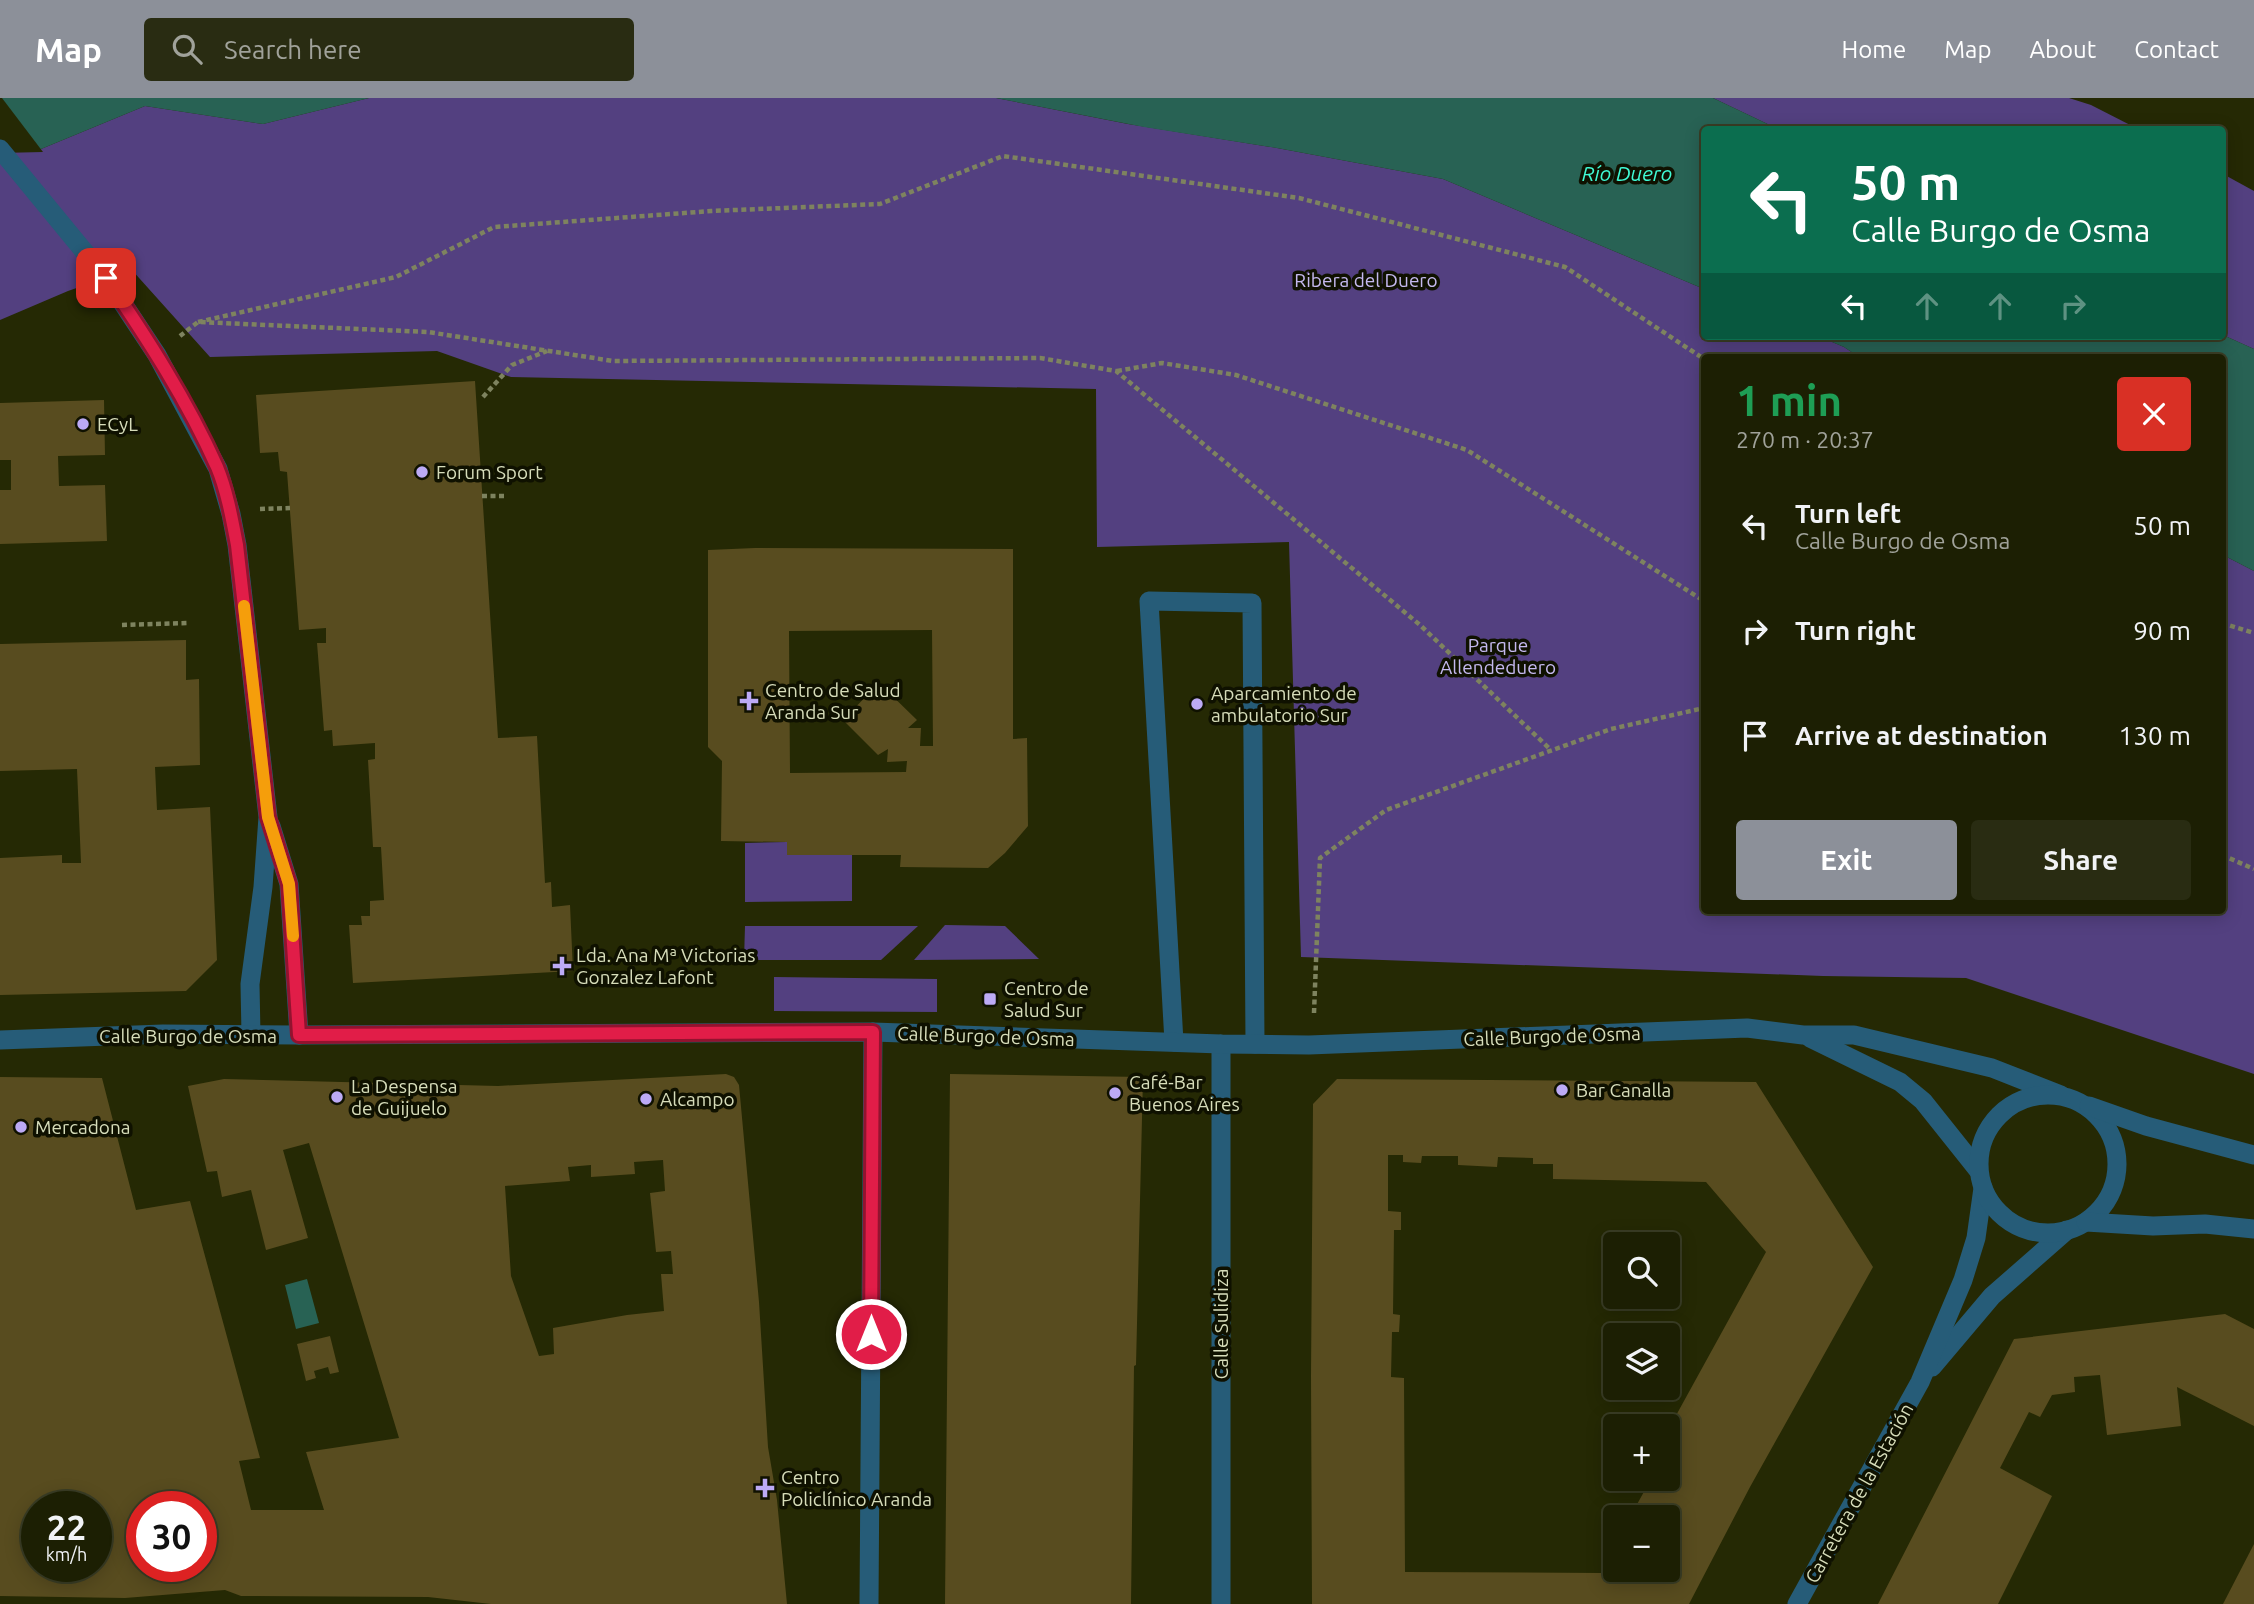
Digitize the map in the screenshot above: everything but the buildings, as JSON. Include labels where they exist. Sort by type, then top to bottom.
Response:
[{"type":"street","points":[[0,149],[106,278],[157,355],[218,469],[231,514],[237,545],[268,817],[263,887],[250,984],[251,1035]]},
{"type":"street","points":[[1174,1042],[1149,601],[1252,603],[1255,1044]]},
{"type":"street","points":[[268,817],[289,884],[299,1035]]},
{"type":"street","name":"Calle Burgo de Osma","points":[[0,1040],[163,1034],[873,1032],[1309,1045],[1747,1028],[1803,1035],[1854,1035],[1992,1068],[2061,1095]]},
{"type":"street","points":[[869,1604],[873,1032]]},
{"type":"street","name":"Calle Burgo de Osma","points":[[1803,1035],[1900,1082],[1923,1101],[1980,1179]]},
{"type":"street","name":"Calle Sulidiza","points":[[1221,1044],[1221,1604]]},
{"type":"street","points":[[2081,1103],[2099,1118],[2111,1134],[2117,1158],[2115,1182],[2103,1206],[2086,1222],[2051,1233],[2034,1232],[2008,1221],[1990,1204],[1980,1179],[1982,1140],[1999,1114],[2018,1101],[2035,1095],[2061,1095],[2146,1126],[2254,1155]]},
{"type":"street","name":"Carretera de la Estación","points":[[1797,1604],[1920,1382],[1963,1280],[1976,1238],[1980,1179]]},
{"type":"street","points":[[2086,1222],[2153,1226],[2205,1224],[2254,1229]]},
{"type":"street","name":"Carretera de la Estación","points":[[1920,1382],[1992,1296],[2032,1264],[2067,1230]]},
{"type":"path","points":[[157,355],[198,322],[396,277],[494,227],[711,211],[880,204],[1003,156],[1299,198],[1565,267],[1701,357]]},
{"type":"path","points":[[198,322],[428,332],[613,361],[1040,358],[1116,371],[1162,363],[1236,375],[1467,450],[1701,599]]},
{"type":"path","points":[[483,397],[512,365],[548,350]]},
{"type":"path","points":[[1116,371],[1420,625],[1551,750]]},
{"type":"path","points":[[482,496],[505,496]]},
{"type":"path","points":[[254,510],[290,508]]},
{"type":"path","points":[[122,625],[188,623]]},
{"type":"path","points":[[2226,624],[2254,633]]},
{"type":"path","points":[[1309,1045],[1315,1012],[1320,858],[1386,810],[1611,729],[1701,709]]},
{"type":"path","points":[[2226,857],[2254,869]]},
{"type":"green space","name":"Parque Allendeduero","points":[[369,98],[996,98],[1443,179],[1701,288],[1701,340],[1827,340],[1844,347],[1854,354],[1701,354],[1701,914],[2226,914],[2226,557],[2254,571],[2254,1074],[1966,978],[1823,976],[1301,957],[1289,542],[1097,547],[1096,389],[511,377],[437,351],[210,357],[131,269],[68,291],[0,320],[0,150],[41,149],[145,106],[263,124]]},
{"type":"green space","points":[[1713,98],[2069,98],[2091,105],[2132,126],[1772,126]]},
{"type":"green space","points":[[2226,176],[2254,191],[2254,349],[2226,336]]},
{"type":"green space","points":[[787,842],[787,855],[852,855],[852,901],[745,902],[745,843]]},
{"type":"green space","points":[[945,925],[1005,926],[1039,959],[914,960]]},
{"type":"green space","points":[[745,926],[918,926],[881,960],[744,960]]},
{"type":"green space","points":[[774,977],[937,979],[937,1012],[774,1011]]},
{"type":"water","points":[[0,98],[369,98],[263,124],[145,106],[41,149],[0,150]]},
{"type":"water","name":"Río Duero","points":[[996,98],[1713,98],[1772,126],[1701,126],[1701,288],[1443,179],[1144,127]]},
{"type":"water","points":[[2226,336],[2254,349],[2254,571],[2226,557],[2226,354],[1854,354],[1827,340],[2226,340]]},
{"type":"water","points":[[307,1279],[319,1323],[296,1329],[285,1285]]},
{"type":"pier","points":[[2,98],[43,152],[0,153]]},
{"type":"slow traffic","points":[[244,606],[268,817],[289,884],[293,936]]},
{"type":"place","name":"ECyL","points":[[83,424]]},
{"type":"place","name":"Forum Sport","points":[[422,472]]},
{"type":"place","name":"Centro de Salud Aranda Sur","points":[[749,701]]},
{"type":"place","name":"Aparcamiento de ambulatorio Sur","points":[[1197,704]]},
{"type":"place","name":"Lda. Ana Mª Victorias Gonzalez Lafont","points":[[562,966]]},
{"type":"place","name":"Centro de Salud Sur","points":[[990,999]]},
{"type":"place","name":"Bar Canalla","points":[[1562,1090]]},
{"type":"place","name":"Café-Bar Buenos Aires","points":[[1115,1093]]},
{"type":"place","name":"La Despensa de Guijuelo","points":[[337,1097]]},
{"type":"place","name":"Alcampo","points":[[646,1099]]},
{"type":"place","name":"Mercadona","points":[[21,1127]]},
{"type":"place","name":"Centro Policlínico Aranda","points":[[765,1488]]},
{"type":"route","points":[[106,278],[157,355],[218,469],[231,514],[237,545],[268,817],[289,884],[299,1035],[873,1032],[871,1334]]},
{"type":"park label","name":"Ribera del Duero","points":[[1366,280]]}]
